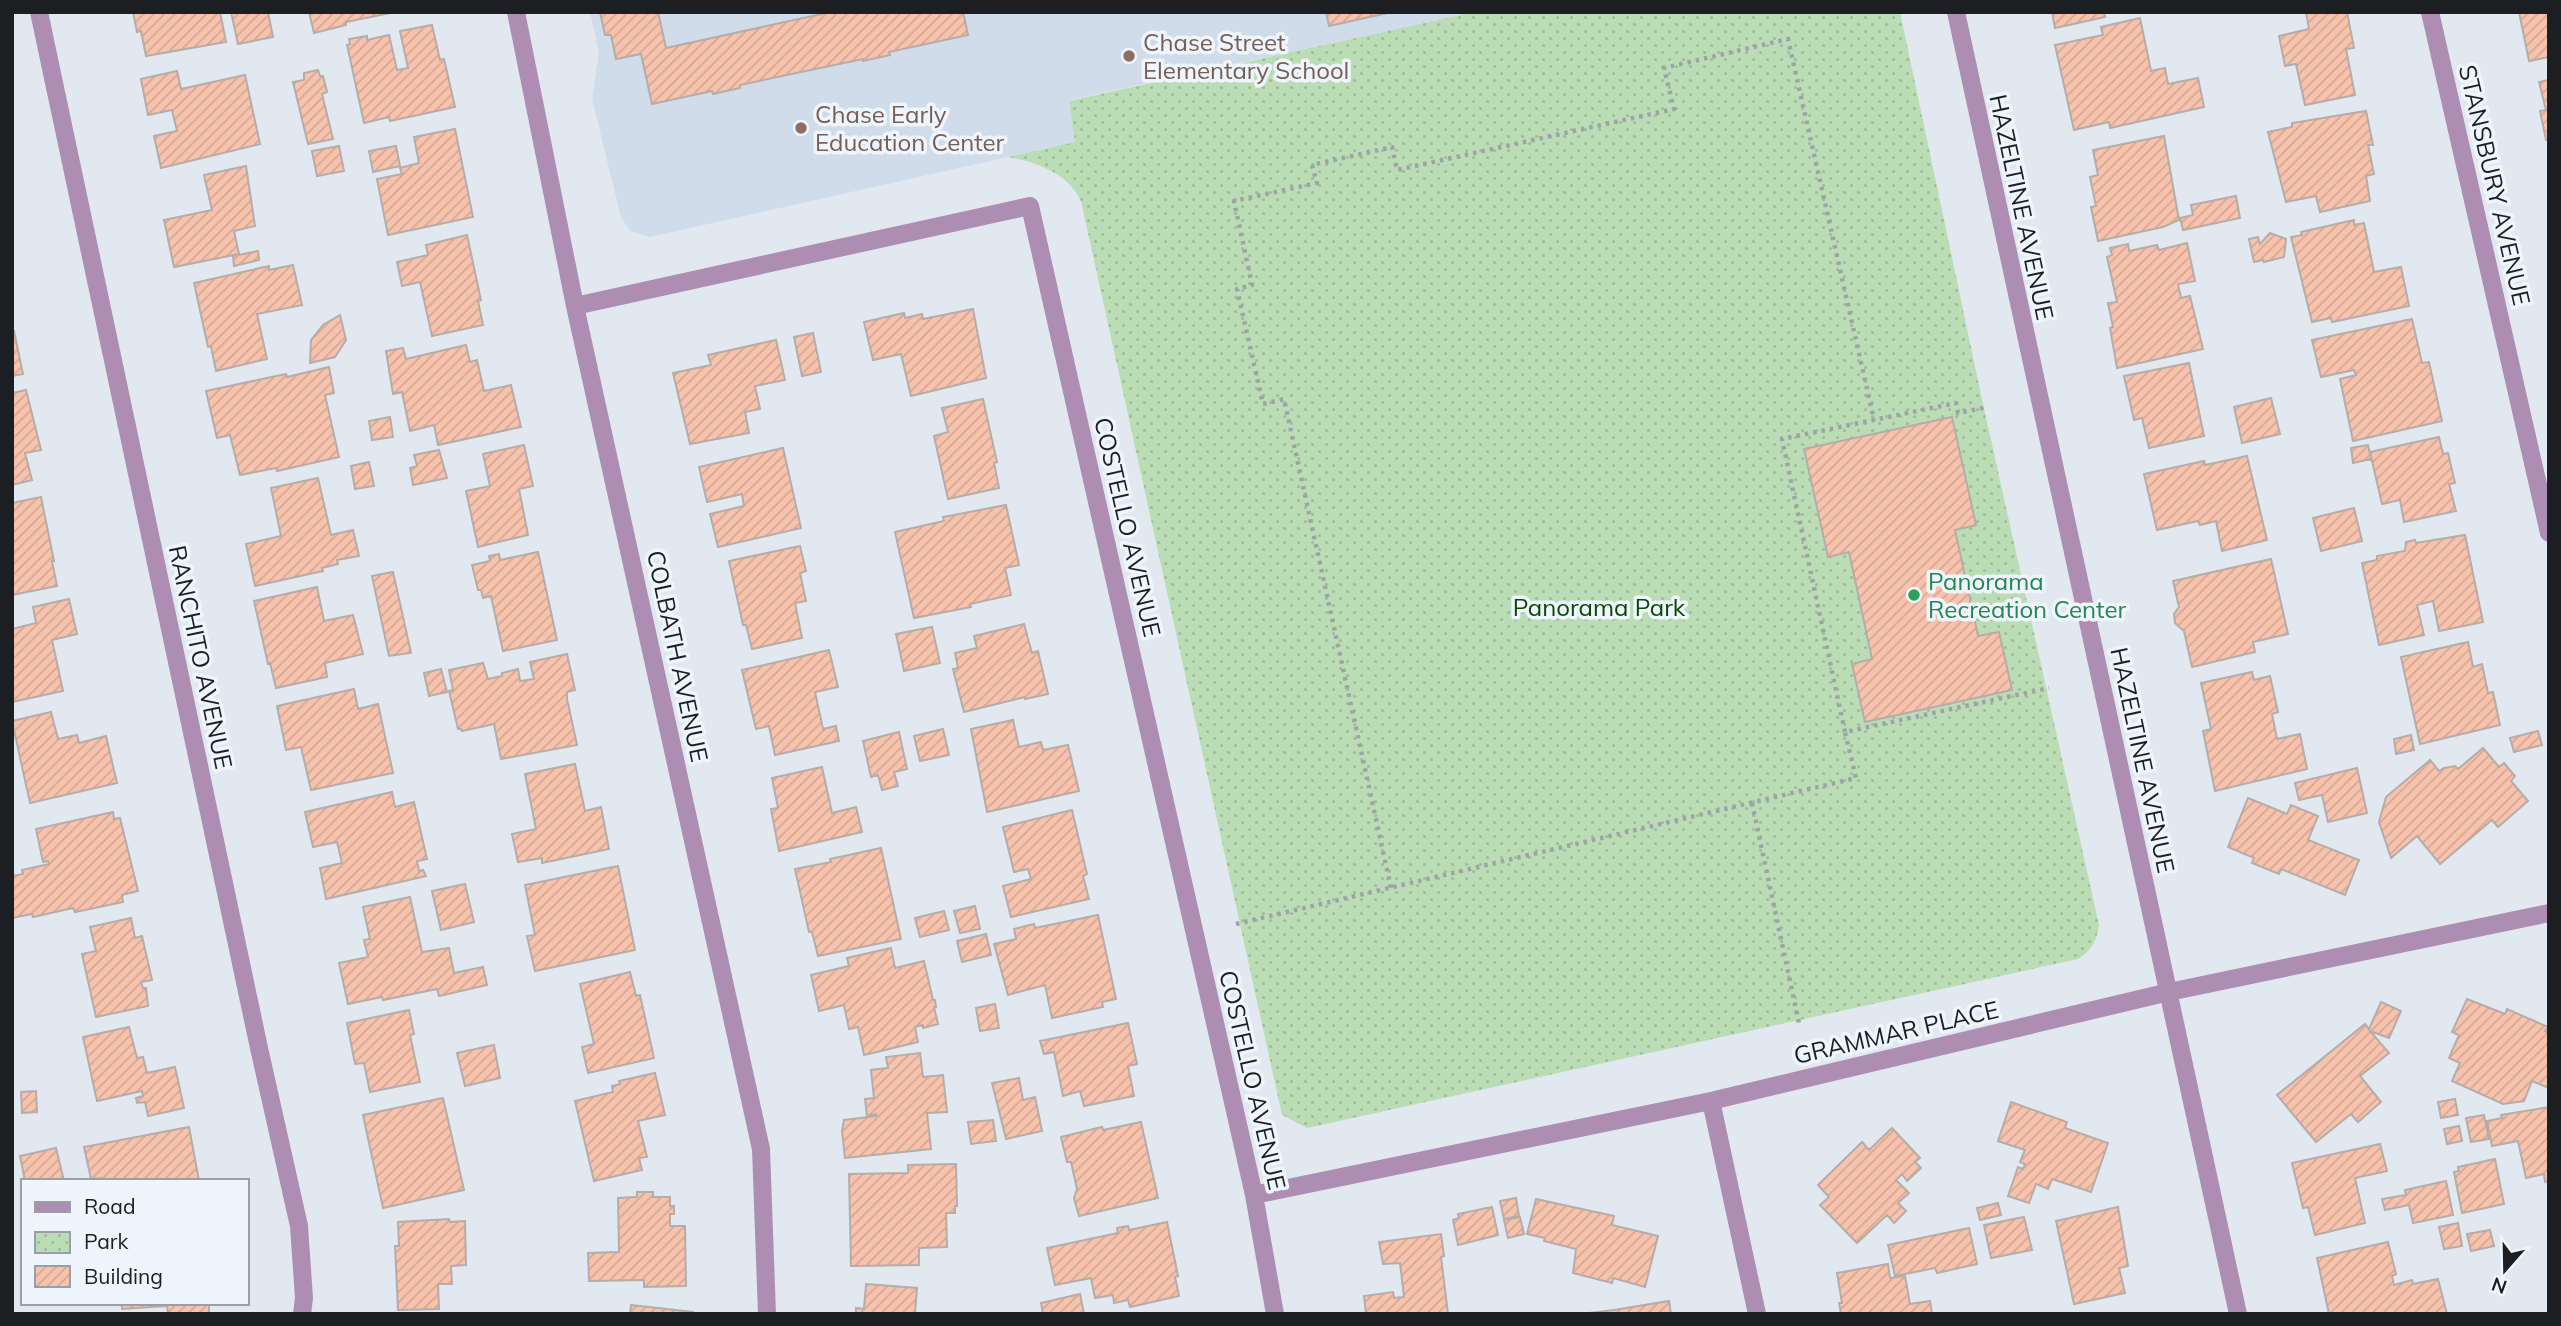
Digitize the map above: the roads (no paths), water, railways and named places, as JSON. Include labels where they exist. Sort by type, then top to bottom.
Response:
[{"type":"street","name":"RANCHITO AVENUE","points":[[38,12],[299,1226],[304,1298],[302,1314]]},
{"type":"street","name":"COLBATH AVENUE","points":[[516,12],[575,306],[761,1149],[767,1314]]},
{"type":"street","name":"HAZELTINE AVENUE","points":[[1956,12],[2238,1314]]},
{"type":"street","name":"STANSBURY AVENUE","points":[[2430,12],[2549,533]]},
{"type":"street","name":"COSTELLO AVENUE","points":[[575,306],[1030,206],[1254,1195],[1275,1314]]},
{"type":"street","name":"GRAMMAR PLACE","points":[[1254,1195],[1711,1101],[2169,992],[2549,913]]},
{"type":"street","points":[[1711,1101],[1757,1314]]},
{"type":"place","name":"Chase Street Elementary School","points":[[1129,56]]},
{"type":"place","name":"Chase Early Education Center","points":[[801,128]]},
{"type":"place","name":"Panorama Recreation Center","points":[[1914,595]]},
{"type":"park label","name":"Panorama Park","points":[[1599,607]]}]
